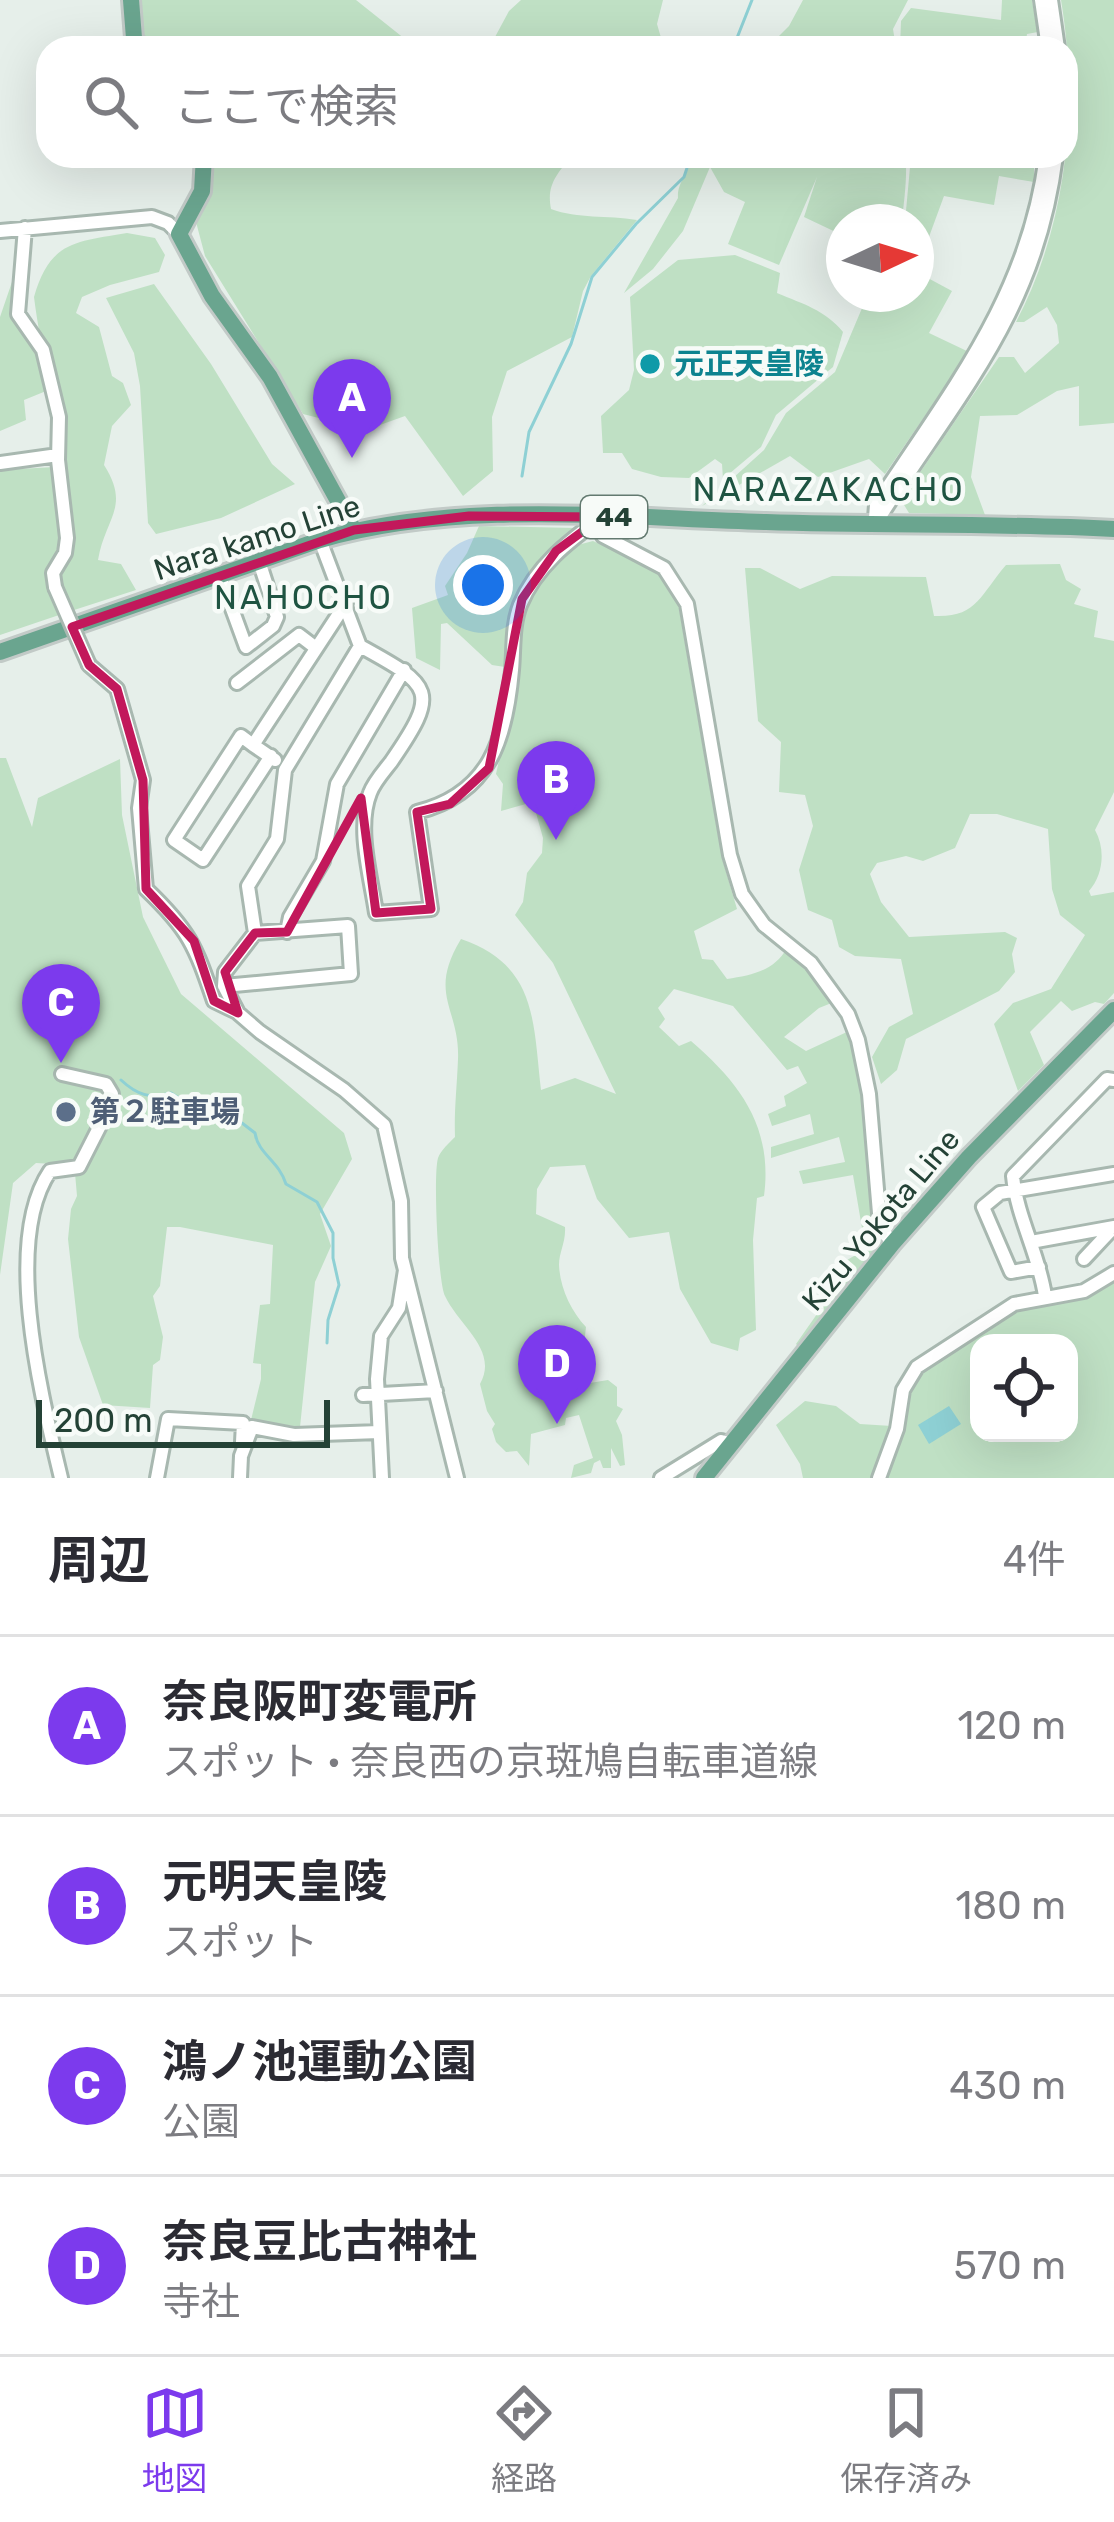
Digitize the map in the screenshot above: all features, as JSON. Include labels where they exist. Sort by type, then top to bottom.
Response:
[{"type":"main road","points":[[131,0],[134,36]]},
{"type":"main road","points":[[203,168],[202,191],[179,234],[212,296],[270,377],[355,530]]},
{"type":"main road","name":"Nara kamo Line","points":[[0,652],[320,540],[355,530],[469,516],[1114,530]]},
{"type":"main road","name":"Kizu Yokota Line","points":[[704,1478],[968,1156],[1114,1010]]},
{"type":"street","points":[[1042,0],[1046,36]]},
{"type":"street","points":[[1051,0],[1056,36]]},
{"type":"street","points":[[874,526],[876,505],[957,387],[1001,310],[1027,247],[1043,168]]},
{"type":"street","points":[[874,526],[971,384],[1009,316],[1029,272],[1054,168]]},
{"type":"street","points":[[0,231],[152,218],[168,223],[179,234]]},
{"type":"street","points":[[25,229],[18,314],[43,350],[59,417],[67,538],[65,553],[53,573],[55,587],[89,665],[117,689],[142,780],[139,808],[146,889],[194,941],[214,1000],[344,1090],[384,1125],[401,1201],[405,1268],[452,1477]]},
{"type":"street","points":[[0,463],[58,455]]},
{"type":"street","points":[[320,540],[360,646],[414,676],[424,698],[420,720],[370,792],[364,825],[376,913],[431,909],[418,812],[450,804],[489,768],[504,718],[515,620],[522,599],[556,551],[602,517]]},
{"type":"street","points":[[602,517],[603,536],[664,568],[687,604],[730,855],[742,894],[764,925],[826,980],[848,1014],[869,1094],[880,1225],[892,1244]]},
{"type":"street","points":[[220,576],[246,647],[273,626],[277,617],[259,561]]},
{"type":"street","points":[[253,745],[346,603]]},
{"type":"street","points":[[237,683],[298,635],[316,648]]},
{"type":"street","points":[[238,1013],[224,986],[225,972],[254,933],[248,886],[277,838],[285,770],[360,646]]},
{"type":"street","points":[[287,932],[290,917],[323,861],[338,784],[404,670]]},
{"type":"street","points":[[271,756],[203,860],[174,840],[241,736],[271,756],[285,770]]},
{"type":"street","points":[[224,986],[351,974],[348,926],[254,933]]},
{"type":"street","points":[[61,1478],[33,1340],[28,1260],[38,1189],[50,1171],[79,1167],[112,1094],[106,1084],[62,1074]]},
{"type":"street","points":[[1045,1296],[1013,1176],[1107,1079],[1114,1080]]},
{"type":"street","points":[[1039,1267],[1011,1272],[982,1207],[993,1196],[1015,1190],[1114,1171]]},
{"type":"street","points":[[1031,1242],[1114,1227],[1084,1259]]},
{"type":"street","points":[[382,1478],[370,1394],[381,1336],[399,1308],[405,1268]]},
{"type":"street","points":[[879,1478],[897,1429],[903,1390],[917,1367],[1000,1310],[1045,1296],[1084,1292],[1114,1273]]},
{"type":"street","points":[[370,1394],[436,1391]]},
{"type":"street","points":[[157,1478],[168,1419],[243,1423],[240,1478]]},
{"type":"street","points":[[241,1456],[252,1426],[294,1435],[379,1432]]},
{"type":"street","points":[[661,1478],[721,1441],[732,1444]]},
{"type":"highlighted area","points":[[469,516],[602,517],[556,551],[522,599],[489,768],[450,804],[417,812],[431,909],[376,913],[361,798],[287,932],[255,933],[225,972],[238,1013],[214,1001],[194,941],[146,889],[143,780],[117,689],[89,665],[72,627],[354,530]]},
{"type":"green space","points":[[139,0],[356,0],[401,36],[140,36]]},
{"type":"green space","points":[[521,0],[663,0],[657,24],[660,36],[496,36]]},
{"type":"green space","points":[[803,0],[908,0],[894,36],[779,36]]},
{"type":"green space","points":[[1002,0],[1032,0],[1038,32],[1027,36],[900,36],[901,21],[911,8],[1001,20]]},
{"type":"green space","points":[[1061,0],[1114,0],[1114,423],[1079,426],[1079,386],[1057,391],[1017,415],[980,416],[971,477],[985,515],[909,513],[901,500],[999,357],[1014,357],[1025,373],[1059,343],[1057,325],[1047,307],[1016,322],[1047,246],[1063,168],[1078,168],[1078,36],[1065,36]]},
{"type":"green space","points":[[206,168],[562,168],[552,186],[551,209],[637,220],[591,276],[572,337],[507,371],[492,417],[493,471],[463,496],[405,416],[366,430],[303,414],[205,256],[196,222]]},
{"type":"green space","points":[[688,168],[710,168],[683,231],[653,269],[624,293],[678,198]]},
{"type":"green space","points":[[711,168],[906,168],[904,204],[826,204],[826,227],[804,217],[817,177],[779,265],[728,244],[745,202],[724,192]]},
{"type":"green space","points":[[910,168],[1034,168],[1034,182],[999,176],[994,205],[944,196],[934,223],[934,204],[907,204]]},
{"type":"green space","points":[[127,233],[155,238],[165,255],[159,272],[82,297],[76,313],[99,327],[112,376],[123,383],[131,405],[112,426],[104,465],[116,502],[98,560],[121,564],[136,590],[71,611],[57,579],[64,553],[63,483],[34,297],[48,265],[67,247]]},
{"type":"green space","points":[[735,255],[780,273],[777,293],[821,313],[843,332],[833,367],[776,415],[761,447],[723,479],[722,464],[715,459],[689,478],[661,477],[632,469],[622,453],[603,453],[601,416],[629,390],[634,370],[630,297],[678,260]]},
{"type":"green space","points":[[13,279],[14,313],[42,355],[51,389],[24,400],[26,420],[0,431],[0,317]]},
{"type":"green space","points":[[934,281],[952,291],[929,333],[969,352],[885,474],[869,459],[818,477],[790,456],[702,506],[764,450],[786,413],[835,372],[860,312],[934,312]]},
{"type":"green space","points":[[154,284],[211,364],[272,464],[295,484],[221,518],[156,534],[148,523],[134,353],[106,298]]},
{"type":"green space","points":[[55,467],[62,535],[48,574],[62,614],[0,635],[0,470]]},
{"type":"green space","points":[[479,526],[575,528],[536,568],[521,594],[505,667],[492,665],[447,623],[441,624],[440,670],[416,658],[412,608],[448,595],[445,586]]},
{"type":"green space","points":[[593,541],[659,571],[677,596],[722,858],[737,909],[694,931],[702,959],[713,960],[727,979],[769,967],[787,948],[834,1002],[819,1008],[784,1037],[806,1051],[849,1031],[864,1088],[875,1244],[871,1256],[799,1347],[796,1344],[850,1267],[847,1260],[861,1252],[856,1238],[863,1234],[853,1175],[803,1184],[799,1171],[845,1162],[839,1137],[771,1158],[771,1147],[814,1134],[810,1114],[772,1126],[768,1114],[786,1106],[784,1096],[807,1083],[798,1066],[787,1070],[733,1006],[674,989],[658,1008],[665,1019],[659,1027],[679,1046],[691,1041],[725,1074],[758,1128],[765,1172],[753,1240],[756,1330],[740,1338],[738,1351],[711,1343],[680,1289],[669,1232],[629,1238],[597,1199],[585,1165],[550,1167],[537,1189],[536,1214],[565,1227],[560,1274],[567,1299],[586,1327],[582,1363],[590,1383],[608,1380],[617,1387],[617,1406],[623,1409],[616,1421],[625,1465],[620,1466],[611,1448],[611,1468],[603,1468],[600,1460],[591,1473],[571,1478],[574,1465],[593,1458],[579,1415],[566,1418],[565,1425],[531,1434],[529,1466],[517,1451],[506,1452],[496,1442],[495,1424],[480,1384],[485,1360],[442,1287],[436,1185],[438,1158],[455,1137],[458,1059],[446,974],[461,939],[486,950],[518,980],[532,1019],[541,1090],[575,1078],[616,1094],[553,963],[515,915],[523,902],[527,873],[542,853],[543,838],[533,802],[501,811],[503,784],[496,774],[515,689],[522,607],[547,568],[574,546]]},
{"type":"green space","points":[[1060,564],[1066,580],[1081,589],[1074,604],[1098,611],[1094,637],[1114,641],[1114,792],[1095,830],[1101,862],[1089,891],[1091,896],[1114,892],[1114,993],[1104,1004],[1095,1002],[1072,1011],[1061,1001],[1030,1032],[1044,1065],[1018,1091],[994,1024],[1013,1003],[1051,989],[1085,935],[1060,915],[1052,889],[1048,829],[997,814],[970,814],[955,848],[923,861],[906,856],[877,863],[870,874],[881,902],[909,937],[1005,932],[1017,938],[1012,954],[1015,972],[999,991],[906,1039],[897,1070],[881,1084],[872,1057],[889,1027],[913,1014],[901,959],[855,956],[839,947],[832,920],[808,910],[799,870],[813,826],[805,795],[779,792],[781,742],[758,721],[745,568],[760,568],[800,589],[832,576],[926,577],[934,616],[948,616],[969,609],[1006,565]]},
{"type":"green space","points":[[0,758],[6,758],[32,827],[38,798],[120,759],[122,815],[143,917],[181,994],[344,1133],[352,1159],[320,1214],[331,1246],[315,1282],[300,1427],[251,1420],[261,1379],[261,1364],[253,1363],[260,1305],[270,1304],[273,1245],[180,1227],[167,1227],[160,1286],[153,1296],[163,1337],[160,1360],[153,1365],[150,1408],[103,1405],[79,1337],[68,1239],[77,1196],[75,1173],[117,1094],[114,1084],[70,1165],[36,1163],[13,1183],[0,1275]]},
{"type":"green space","points":[[1114,1280],[1114,1478],[886,1478],[903,1434],[910,1385],[918,1374],[970,1339],[970,1442],[1078,1442],[1078,1334],[977,1334],[1016,1308],[1093,1293]]},
{"type":"green space","points":[[805,1401],[836,1406],[860,1424],[892,1426],[872,1478],[803,1478],[800,1464],[776,1425]]},
{"type":"water","points":[[949,1406],[961,1424],[929,1444],[918,1425]]},
{"type":"waterway","points":[[738,36],[752,0]]},
{"type":"waterway","points":[[522,476],[529,432],[571,344],[592,277],[684,177],[687,168]]},
{"type":"waterway","points":[[121,1080],[144,1094],[171,1093],[212,1119],[242,1123],[255,1133],[286,1184],[317,1202],[333,1233],[339,1285],[328,1320],[327,1343]]},
{"type":"place","name":"元正天皇陵","points":[[650,364]]},
{"type":"place","name":"奈良阪町変電所","points":[[352,458]]},
{"type":"place","name":"元明天皇陵","points":[[556,840]]},
{"type":"place","name":"鴻ノ池運動公園","points":[[61,1063]]},
{"type":"place","name":"第２駐車場","points":[[66,1112]]},
{"type":"place","name":"奈良豆比古神社","points":[[557,1424]]},
{"type":"district","name":"NARAZAKACHO","points":[[829,489]]},
{"type":"district","name":"NAHOCHO","points":[[304,597]]}]
